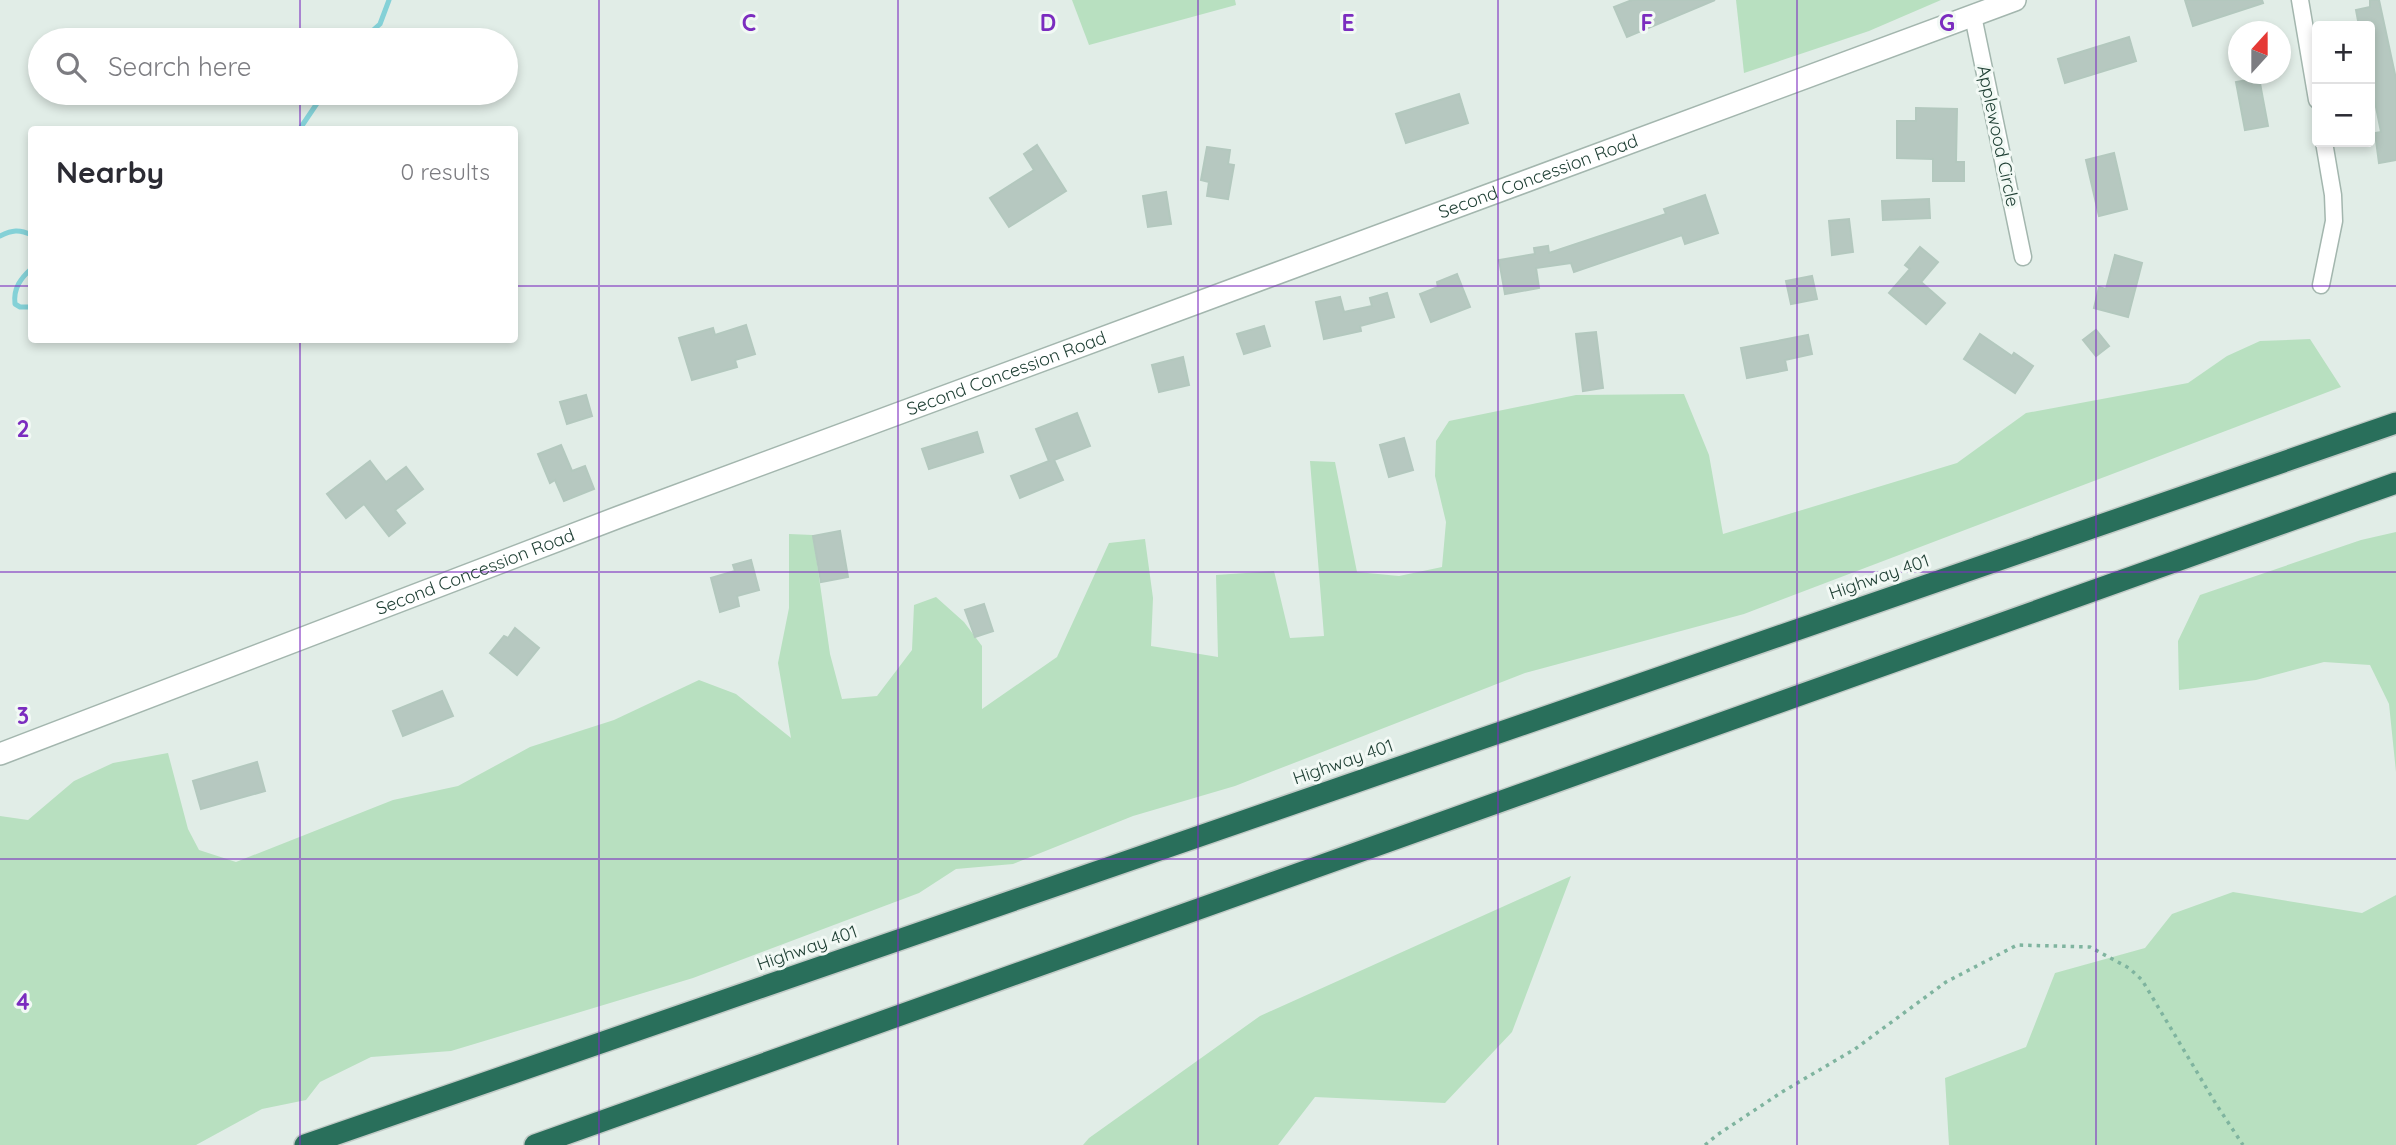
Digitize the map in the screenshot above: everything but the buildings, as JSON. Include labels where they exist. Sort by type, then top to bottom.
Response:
[{"type":"highway","name":"Highway 401","points":[[305,1145],[2396,423]]},
{"type":"highway","points":[[535,1145],[2396,483]]},
{"type":"street","name":"Second Concession Road","points":[[0,754],[629,513],[2015,0]]},
{"type":"street","points":[[2300,0],[2314,84]]},
{"type":"street","name":"Applewood Circle","points":[[1973,16],[2023,257]]},
{"type":"street","points":[[2320,285],[2334,221],[2333,195],[2325,147]]},
{"type":"path","points":[[1705,1145],[1782,1092],[1855,1049],[1946,982],[2017,945],[2090,947],[2130,968],[2143,980],[2216,1104],[2244,1145]]},
{"type":"green space","points":[[1072,0],[1235,0],[1236,5],[1089,45]]},
{"type":"green space","points":[[1736,0],[1941,0],[1869,31],[1744,73]]},
{"type":"green space","points":[[2310,339],[2341,387],[1744,614],[1525,673],[1235,786],[1133,816],[1013,864],[956,869],[919,893],[693,978],[451,1051],[371,1057],[320,1082],[306,1100],[262,1109],[196,1145],[0,1145],[0,816],[28,820],[74,781],[113,763],[168,753],[188,829],[199,850],[236,862],[393,800],[458,786],[530,747],[614,720],[699,680],[736,694],[791,738],[778,663],[789,608],[789,534],[813,535],[830,654],[842,699],[877,696],[912,650],[914,605],[936,597],[964,622],[982,646],[982,709],[1057,657],[1109,543],[1145,539],[1153,598],[1151,646],[1218,657],[1216,575],[1274,571],[1290,638],[1324,636],[1310,461],[1335,462],[1357,572],[1399,576],[1442,567],[1446,522],[1435,476],[1436,441],[1449,421],[1576,395],[1684,394],[1709,455],[1723,534],[1957,463],[2026,413],[2188,383],[2227,356],[2260,341]]},
{"type":"green space","points":[[2396,532],[2396,772],[2389,704],[2370,665],[2324,662],[2256,680],[2179,690],[2178,641],[2200,595],[2361,540]]},
{"type":"green space","points":[[1571,876],[1512,1032],[1445,1103],[1315,1097],[1278,1145],[1083,1145],[1089,1138],[1260,1016]]},
{"type":"green space","points":[[2233,892],[2362,913],[2396,895],[2396,1145],[1949,1145],[1945,1078],[2026,1047],[2055,973],[2145,948],[2172,914]]},
{"type":"waterway","points":[[376,28],[380,24],[389,0]]},
{"type":"waterway","points":[[302,126],[316,105]]},
{"type":"waterway","points":[[0,236],[16,231],[28,234]]},
{"type":"waterway","points":[[28,272],[15,293],[15,304],[28,307]]}]
